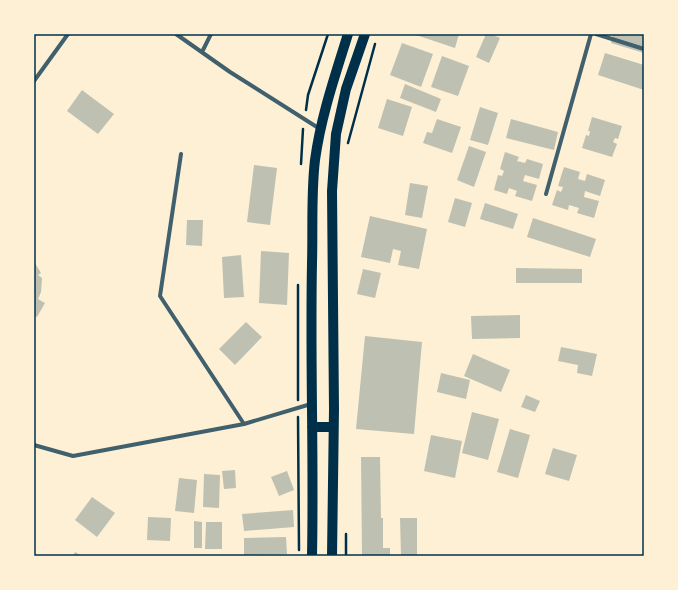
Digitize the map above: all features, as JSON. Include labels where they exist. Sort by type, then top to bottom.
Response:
[{"type":"main road","points":[[312,556],[311,304],[315,162],[326,102],[348,34]]},
{"type":"main road","points":[[332,556],[332,191],[336,134],[346,89],[365,34]]},
{"type":"main road","points":[[312,427],[333,427]]},
{"type":"street","points":[[34,81],[68,34]]},
{"type":"street","points":[[176,34],[320,130]]},
{"type":"street","points":[[202,52],[211,34]]},
{"type":"street","points":[[546,194],[591,34]]},
{"type":"street","points":[[596,34],[644,49]]},
{"type":"street","points":[[181,154],[160,296],[244,424]]},
{"type":"street","points":[[34,445],[73,456],[244,424],[312,404]]},
{"type":"path","points":[[348,144],[376,41]]},
{"type":"path","points":[[346,532],[346,556]]},
{"type":"building","points":[[413,34],[459,34],[455,48]]},
{"type":"building","points":[[486,34],[491,34],[500,38],[489,63],[476,57]]},
{"type":"building","points":[[613,34],[644,34],[644,53],[611,43]]},
{"type":"building","points":[[402,43],[433,54],[421,87],[390,75]]},
{"type":"building","points":[[605,53],[644,65],[644,90],[598,75]]},
{"type":"building","points":[[442,56],[469,66],[458,96],[431,87]]},
{"type":"building","points":[[405,84],[441,99],[436,112],[400,98]]},
{"type":"building","points":[[82,90],[114,114],[98,134],[67,111]]},
{"type":"building","points":[[387,99],[412,107],[403,136],[378,128]]},
{"type":"building","points":[[480,107],[498,113],[488,145],[470,140]]},
{"type":"building","points":[[592,117],[622,126],[618,139],[615,138],[613,142],[617,144],[612,157],[582,148],[586,135],[589,136],[590,131],[588,131]]},
{"type":"building","points":[[437,119],[461,127],[452,153],[423,143],[427,132],[432,133]]},
{"type":"building","points":[[511,119],[558,132],[554,150],[506,138]]},
{"type":"building","points":[[469,146],[486,152],[474,187],[457,180]]},
{"type":"building","points":[[505,152],[519,157],[517,161],[525,163],[527,159],[543,164],[539,179],[525,175],[523,181],[537,185],[532,201],[515,196],[517,191],[509,188],[507,194],[494,190],[498,175],[502,176],[504,171],[500,169]]},
{"type":"building","points":[[254,165],[277,168],[270,225],[247,222]]},
{"type":"building","points":[[564,167],[580,172],[578,179],[585,181],[587,174],[605,180],[600,196],[585,191],[584,197],[599,201],[594,218],[577,213],[579,208],[569,205],[568,210],[552,205],[557,190],[561,192],[563,187],[558,186]]},
{"type":"building","points":[[410,183],[428,186],[422,218],[405,215]]},
{"type":"building","points":[[455,198],[472,203],[465,227],[448,222]]},
{"type":"building","points":[[485,203],[518,214],[513,229],[480,219]]},
{"type":"building","points":[[370,216],[427,229],[419,269],[398,265],[401,251],[393,249],[390,263],[361,257]]},
{"type":"building","points":[[533,218],[596,239],[590,257],[527,237]]},
{"type":"building","points":[[187,220],[203,220],[202,246],[186,245]]},
{"type":"building","points":[[261,251],[289,253],[287,305],[259,303]]},
{"type":"building","points":[[241,255],[244,297],[224,298],[222,257]]},
{"type":"building","points":[[35,263],[41,273],[38,275],[42,278],[41,292],[38,299],[45,303],[37,317],[34,315]]},
{"type":"building","points":[[516,268],[582,269],[582,283],[516,283]]},
{"type":"building","points":[[363,269],[381,273],[375,298],[357,294]]},
{"type":"building","points":[[520,315],[520,338],[472,339],[471,316]]},
{"type":"building","points":[[246,322],[262,337],[235,365],[219,349]]},
{"type":"building","points":[[365,336],[422,342],[414,434],[356,429]]},
{"type":"building","points":[[561,347],[597,354],[592,376],[577,373],[578,365],[558,361]]},
{"type":"building","points":[[473,354],[510,370],[501,392],[464,376]]},
{"type":"building","points":[[441,373],[470,380],[466,399],[437,392]]},
{"type":"building","points":[[526,395],[540,401],[535,412],[521,407]]},
{"type":"building","points":[[472,412],[499,419],[488,460],[462,453]]},
{"type":"building","points":[[510,429],[530,435],[518,478],[497,472]]},
{"type":"building","points":[[431,435],[462,441],[455,478],[424,471]]},
{"type":"building","points":[[553,448],[577,455],[569,481],[545,474]]},
{"type":"building","points":[[361,457],[380,457],[383,548],[390,548],[390,556],[362,556]]},
{"type":"building","points":[[235,470],[236,488],[224,489],[222,471]]},
{"type":"building","points":[[287,471],[294,490],[279,496],[271,477]]},
{"type":"building","points":[[204,474],[220,475],[219,508],[203,507]]},
{"type":"building","points":[[179,478],[197,480],[194,513],[175,511]]},
{"type":"building","points":[[92,497],[115,513],[97,537],[75,520]]},
{"type":"building","points":[[293,510],[294,527],[244,531],[242,514]]},
{"type":"building","points":[[148,517],[171,518],[170,541],[147,540]]},
{"type":"building","points":[[400,518],[417,518],[417,556],[401,556]]},
{"type":"building","points":[[194,521],[202,522],[202,548],[194,548]]},
{"type":"building","points":[[206,522],[222,522],[222,549],[205,549]]},
{"type":"building","points":[[286,537],[287,554],[244,555],[244,538]]},
{"type":"building","points":[[75,552],[82,556],[73,556]]}]
